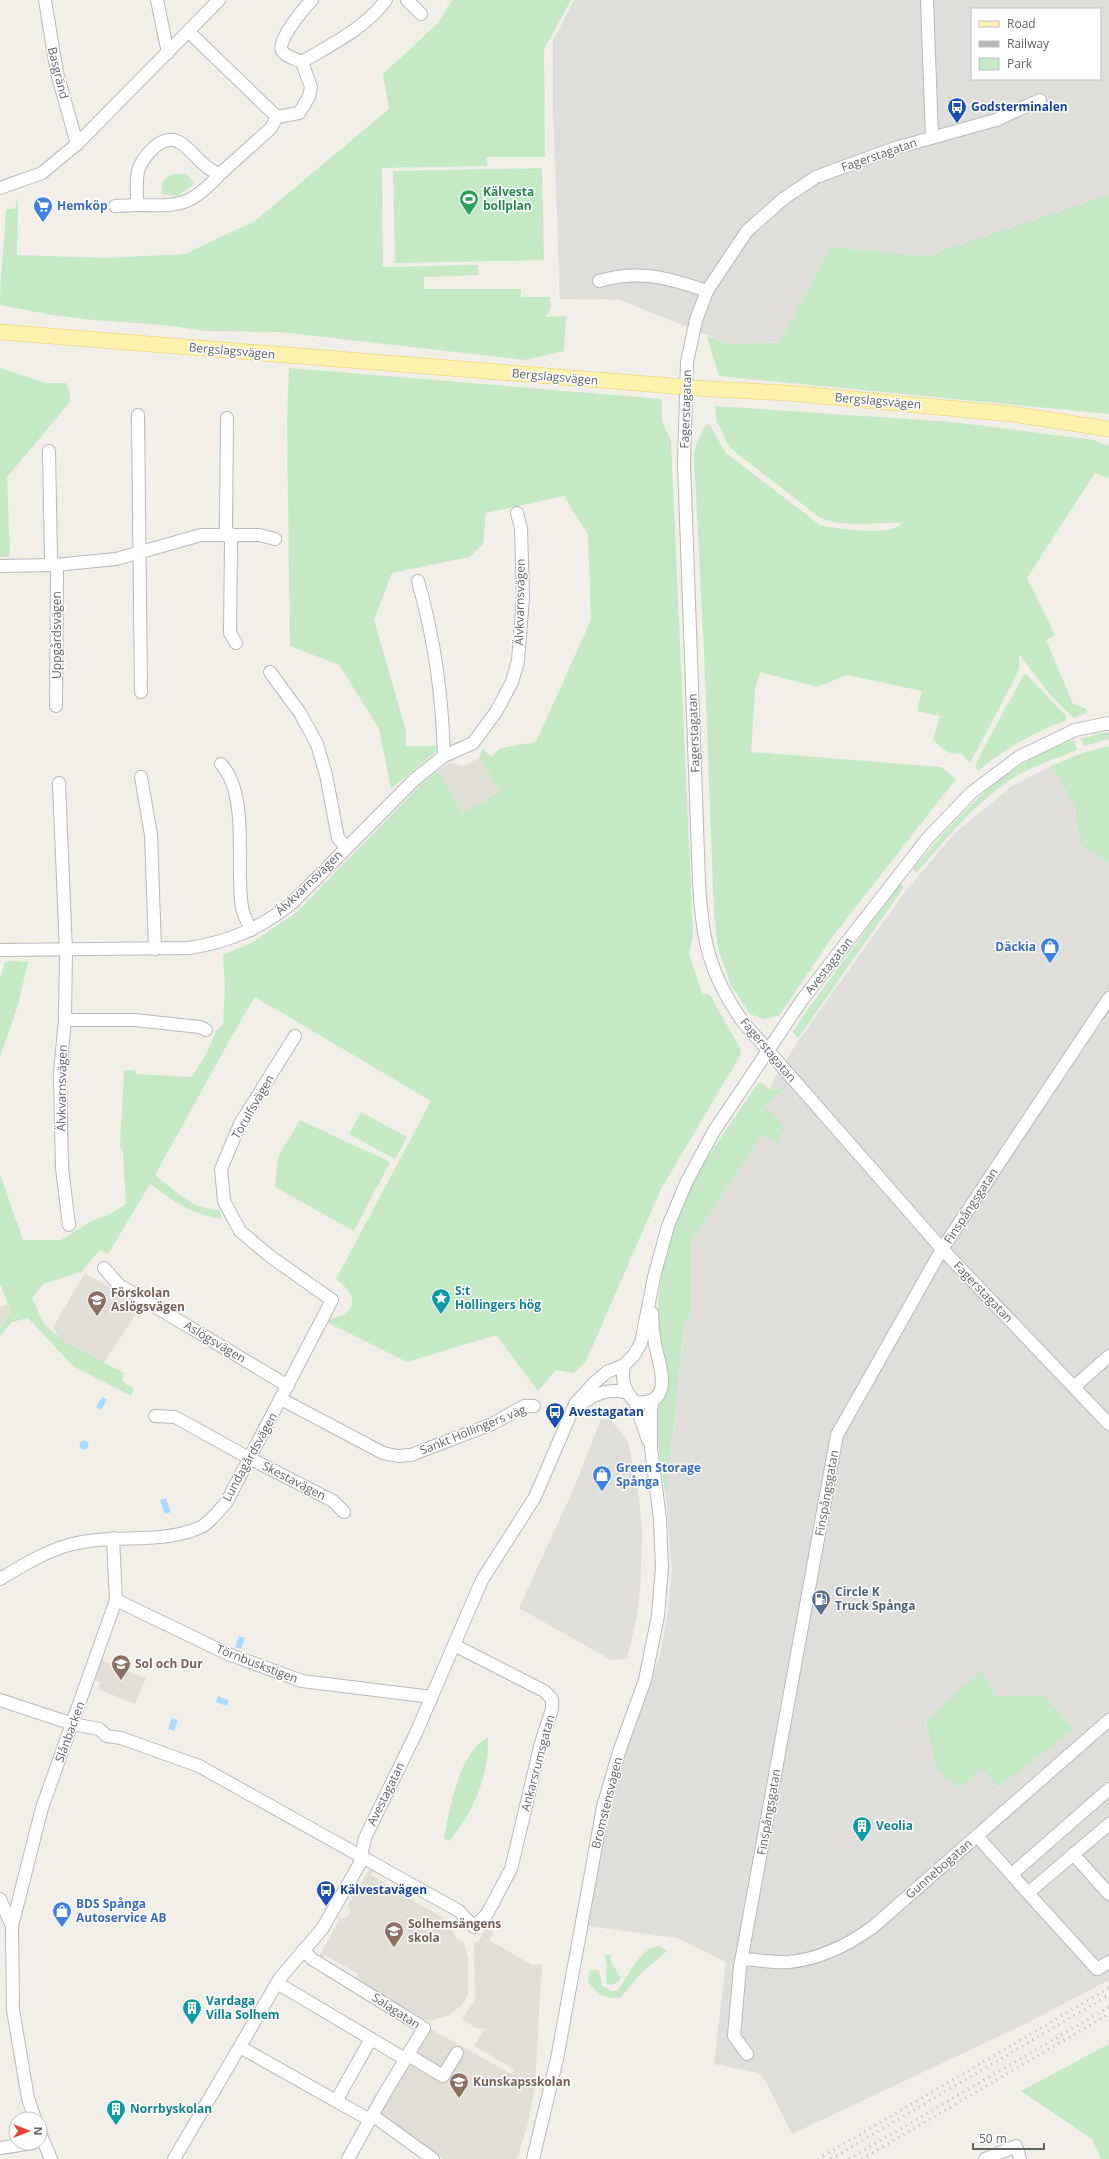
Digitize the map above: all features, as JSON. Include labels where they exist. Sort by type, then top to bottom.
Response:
[{"type":"main road","name":"Bergslagsvägen","points":[[0,332],[686,387],[788,393],[1004,413],[1109,429]]},
{"type":"street","name":"Basgränd","points":[[45,0],[57,73],[77,144]]},
{"type":"street","points":[[157,0],[168,53]]},
{"type":"street","points":[[0,188],[42,173],[77,144],[219,0]]},
{"type":"street","points":[[277,117],[299,113],[309,97],[311,87],[302,62],[282,51],[281,46],[287,32],[312,0]]},
{"type":"street","points":[[302,62],[349,35],[379,10],[386,0]]},
{"type":"street","points":[[407,0],[421,14]]},
{"type":"street","points":[[927,0],[932,137]]},
{"type":"street","points":[[189,32],[277,117]]},
{"type":"street","name":"Fagerstagatan","points":[[1040,100],[996,120],[895,148],[816,177],[783,199],[747,231],[707,291],[696,320],[688,359],[684,463],[701,913],[706,945],[718,981],[736,1012],[768,1052],[942,1249],[1109,1424]]},
{"type":"street","points":[[115,206],[172,206],[198,196],[271,128],[277,117]]},
{"type":"street","points":[[137,205],[138,170],[146,155],[160,143],[172,139],[179,141],[211,171],[220,174]]},
{"type":"street","points":[[599,281],[612,277],[650,276],[672,278],[707,291]]},
{"type":"street","points":[[138,415],[141,692]]},
{"type":"street","points":[[227,418],[226,527],[231,542],[230,633],[236,643]]},
{"type":"street","name":"Uppgårdsvägen","points":[[49,451],[51,558],[57,571],[56,706]]},
{"type":"street","name":"Älvkvarnsvägen","points":[[0,950],[189,948],[214,944],[250,930],[272,919],[291,904],[414,780],[444,756],[473,743],[496,712],[512,682],[516,668],[522,631],[523,598],[521,528],[517,513]]},
{"type":"street","points":[[0,566],[54,565],[116,559],[200,535],[259,535],[275,539]]},
{"type":"street","points":[[418,581],[429,620],[440,679],[444,756]]},
{"type":"street","name":"Älvkvarnsvägen","points":[[270,672],[300,712],[317,744],[326,775],[338,838],[346,847]]},
{"type":"street","name":"Avestagatan","points":[[174,2159],[277,1983],[322,1929],[362,1856],[365,1838],[432,1697],[482,1580],[535,1497],[581,1396],[607,1372],[624,1365],[634,1355],[641,1343],[661,1249],[687,1181],[714,1131],[802,1000],[918,850],[971,793],[1019,757],[1076,730],[1109,723]]},
{"type":"street","points":[[221,764],[230,773],[239,816],[242,908],[250,930]]},
{"type":"street","points":[[141,776],[151,835],[154,949]]},
{"type":"street","name":"Älvkvarnsvägen","points":[[59,783],[66,950],[65,1020],[60,1072],[62,1168],[69,1225]]},
{"type":"street","name":"Finspångsgatan","points":[[747,2054],[734,2036],[742,1959],[837,1435],[942,1249],[1109,998]]},
{"type":"street","points":[[65,1020],[134,1020],[200,1027],[206,1030]]},
{"type":"street","name":"Torulfsvägen","points":[[295,1036],[240,1124],[221,1169],[224,1201],[240,1231],[271,1257],[332,1300]]},
{"type":"street","name":"Aslögsvägen","points":[[104,1268],[119,1285],[288,1386]]},
{"type":"street","name":"Avestagatan","points":[[651,1297],[652,1328],[660,1361],[663,1382],[653,1400]]},
{"type":"street","name":"Lundagårdsvägen","points":[[0,1579],[20,1567],[68,1545],[113,1538],[173,1535],[200,1528],[226,1503],[332,1300]]},
{"type":"street","points":[[634,1355],[644,1354],[660,1361]]},
{"type":"street","points":[[1074,1387],[1109,1356]]},
{"type":"street","points":[[624,1365],[623,1384],[626,1392],[635,1402],[644,1403],[653,1400]]},
{"type":"street","name":"Avestagatan","points":[[572,1414],[591,1396],[601,1392],[614,1390],[626,1392]]},
{"type":"street","name":"Sankt Hollingers väg","points":[[281,1399],[383,1453],[397,1456],[411,1455],[492,1424],[524,1406],[534,1406]]},
{"type":"street","name":"Bromstensvägen","points":[[533,2159],[557,2059],[603,1807],[619,1752],[645,1680],[658,1616],[662,1567],[660,1519],[651,1448],[651,1410],[653,1400]]},
{"type":"street","name":"Bromstensvägen","points":[[635,1402],[651,1448]]},
{"type":"street","name":"Skestavägen","points":[[155,1416],[175,1417],[249,1458],[333,1501],[344,1512]]},
{"type":"street","name":"Slånbacken","points":[[12,1926],[42,1808],[116,1600],[113,1538]]},
{"type":"street","name":"Törnbuskstigen","points":[[116,1600],[228,1654],[302,1681],[432,1697]]},
{"type":"street","name":"Ankarsrumsgatan","points":[[362,1856],[459,1911],[474,1927],[487,1914],[511,1869],[541,1743],[552,1709],[552,1699],[544,1692],[454,1645]]},
{"type":"street","points":[[0,1700],[73,1724],[99,1729],[107,1736],[121,1738],[199,1766],[362,1856]]},
{"type":"street","name":"Gunnebogatan","points":[[742,1959],[788,1962],[814,1958],[849,1944],[873,1927],[1109,1720]]},
{"type":"street","points":[[1012,1874],[1109,1789]]},
{"type":"street","points":[[1028,1893],[1109,1824]]},
{"type":"street","points":[[977,1836],[1097,1969],[1109,1962]]},
{"type":"street","points":[[1073,1854],[1109,1894]]},
{"type":"street","points":[[0,1899],[12,1926],[13,2010],[28,2098],[32,2111]]},
{"type":"street","name":"Salagatan","points":[[303,1950],[312,1959],[424,2028],[348,2159]]},
{"type":"street","points":[[277,1983],[371,2039],[443,2076],[457,2052]]},
{"type":"street","points":[[336,2101],[371,2039]]},
{"type":"street","points":[[240,2046],[336,2101],[371,2117],[432,2159]]},
{"type":"street","points":[[985,2159],[1016,2146],[1020,2159]]},
{"type":"shaded area","points":[[574,0],[1109,0],[1109,198],[927,256],[830,247],[780,344],[729,344],[620,300],[560,299],[553,113],[553,41]]},
{"type":"shaded area","points":[[479,758],[500,792],[463,813],[438,771],[450,763],[464,766]]},
{"type":"shaded area","points":[[1051,766],[1075,805],[1082,845],[1109,863],[1109,1980],[1027,2023],[792,2134],[766,2082],[759,2073],[714,2064],[726,1962],[677,1938],[587,1926],[606,1821],[618,1775],[660,1656],[667,1616],[672,1569],[666,1498],[684,1322],[690,1316],[690,1243],[762,1134],[778,1143],[765,1107],[782,1089],[771,1090],[771,1085],[798,1041],[908,888],[955,833],[1012,786]]},
{"type":"shaded area","name":"Förskolan Aslögsvägen","points":[[85,1273],[141,1306],[103,1364],[62,1343],[53,1327]]},
{"type":"shaded area","points":[[8,1305],[11,1313],[0,1328],[0,1307]]},
{"type":"shaded area","points":[[601,1419],[611,1420],[628,1442],[637,1484],[642,1527],[641,1579],[637,1616],[627,1659],[611,1660],[519,1608],[574,1488]]},
{"type":"shaded area","name":"Sol och Dur","points":[[101,1660],[146,1678],[135,1704],[98,1689],[101,1682],[93,1680]]},
{"type":"shaded area","name":"Solhemsängens skola","points":[[370,1869],[373,1869],[371,1875],[453,1924],[452,1930],[456,1938],[464,1943],[468,1958],[468,1995],[462,2005],[449,2015],[433,2020],[424,2019],[355,1980],[358,1974],[325,1955],[321,1960],[320,1954],[340,1919],[347,1917],[351,1912],[348,1905]]},
{"type":"shaded area","name":"Kunskapsskolan","points":[[485,1928],[494,1932],[489,1940],[532,1965],[542,1964],[535,2086],[527,2127],[517,2159],[443,2159],[379,2112],[429,2028],[512,2074],[515,2070],[474,2046],[485,2029],[476,2028],[462,2019],[475,1999],[474,1943],[480,1939]]},
{"type":"green space","points":[[452,0],[571,0],[544,49],[545,157],[487,157],[487,166],[382,168],[383,267],[478,265],[479,275],[424,277],[424,289],[521,289],[521,297],[550,297],[551,308],[545,317],[566,316],[564,351],[525,360],[280,332],[207,331],[163,325],[94,320],[52,315],[0,305],[6,209],[15,209],[18,196],[17,255],[106,258],[185,254],[255,221],[389,109],[383,74],[438,23]]},
{"type":"green space","name":"Kälvesta bollplan","points":[[542,168],[544,260],[395,263],[393,171]]},
{"type":"green space","points":[[186,173],[194,184],[177,196],[161,194],[162,182],[170,175]]},
{"type":"green space","points":[[1109,195],[1109,414],[719,376],[707,336],[729,344],[780,343],[830,247],[927,256]]},
{"type":"green space","points":[[0,368],[46,383],[66,383],[70,392],[70,402],[7,477],[10,557],[0,557]]},
{"type":"green space","points":[[289,368],[662,399],[662,421],[671,441],[693,934],[689,954],[702,993],[710,995],[740,1048],[741,1054],[661,1189],[586,1361],[574,1373],[556,1370],[538,1391],[496,1335],[407,1362],[327,1322],[344,1314],[352,1305],[351,1295],[336,1279],[431,1101],[255,997],[155,1175],[192,1203],[200,1207],[219,1210],[222,1219],[201,1214],[192,1210],[167,1196],[150,1184],[108,1254],[100,1250],[81,1272],[43,1284],[32,1298],[44,1324],[64,1342],[124,1373],[122,1381],[134,1389],[131,1396],[73,1366],[28,1318],[12,1322],[0,1336],[0,1328],[11,1313],[0,1283],[0,1174],[23,1240],[61,1240],[93,1220],[108,1215],[126,1204],[123,1152],[120,1146],[124,1070],[135,1070],[136,1074],[192,1077],[207,1052],[216,1031],[223,1025],[225,989],[223,955],[253,942],[297,912],[424,781],[438,771],[463,813],[500,792],[479,758],[483,748],[491,757],[501,748],[536,742],[591,620],[588,535],[564,496],[486,513],[483,544],[469,557],[392,573],[374,620],[406,731],[406,746],[437,746],[436,752],[391,789],[379,728],[339,665],[290,646],[287,421]]},
{"type":"green space","points":[[715,406],[953,422],[1094,440],[1109,446],[1109,478],[1095,473],[1027,578],[1055,635],[1046,640],[1073,704],[1087,709],[1086,713],[1074,718],[1051,696],[1019,654],[1019,668],[1014,680],[970,763],[961,753],[957,754],[949,752],[942,748],[933,739],[940,716],[917,711],[922,691],[847,675],[817,687],[760,672],[755,689],[751,752],[941,767],[956,779],[833,936],[779,1016],[764,1019],[750,1014],[731,985],[718,948],[714,914],[704,651],[694,456],[696,445],[705,426],[709,424],[726,453],[820,525],[846,529],[880,531],[895,528],[902,523],[850,524],[829,521],[819,517],[729,447],[717,422]]},
{"type":"green space","points":[[1024,674],[1027,675],[1066,716],[1066,720],[1020,742],[999,755],[978,771],[976,768],[977,761]]},
{"type":"green space","points":[[1105,732],[1109,733],[1109,739],[1084,746],[1081,739]]},
{"type":"green space","points":[[1074,740],[1077,750],[1027,770],[1005,784],[977,806],[916,873],[913,869],[948,829],[984,793],[1025,763],[1048,750]]},
{"type":"green space","points":[[1109,746],[1109,863],[1081,845],[1075,805],[1051,766],[1082,753]]},
{"type":"green space","points":[[900,884],[904,887],[798,1038],[793,1032],[806,1012]]},
{"type":"green space","points":[[5,962],[28,962],[18,1005],[0,1057],[0,979]]},
{"type":"green space","points":[[761,1082],[771,1090],[783,1089],[765,1107],[785,1126],[778,1144],[762,1134],[690,1243],[690,1316],[684,1322],[666,1498],[654,1415],[668,1389],[669,1378],[658,1330],[658,1298],[664,1262],[674,1228],[688,1194],[705,1161],[756,1086]]},
{"type":"green space","points":[[361,1112],[407,1137],[395,1159],[349,1134]]},
{"type":"green space","points":[[300,1120],[390,1162],[354,1231],[275,1187],[278,1157]]},
{"type":"green space","points":[[982,1670],[995,1696],[1044,1696],[1074,1729],[998,1787],[982,1768],[960,1788],[937,1771],[926,1721]]},
{"type":"green space","points":[[488,1737],[488,1751],[483,1779],[466,1818],[449,1841],[444,1838],[449,1812],[462,1769],[469,1756],[478,1745]]},
{"type":"green space","points":[[660,1946],[667,1951],[642,1972],[620,1998],[610,1998],[601,1995],[588,1981],[590,1970],[599,1970],[602,1986],[612,1991],[618,1990],[641,1957],[647,1951]]},
{"type":"green space","points":[[604,1955],[611,1955],[611,1962],[621,1978],[616,1983],[606,1983],[607,1964]]},
{"type":"green space","points":[[1109,2044],[1109,2159],[1101,2159],[1092,2139],[1021,2091]]},
{"type":"water","points":[[102,1397],[107,1400],[101,1410],[96,1407]]},
{"type":"water","points":[[82,1441],[86,1441],[88,1445],[86,1449],[82,1449],[80,1447],[80,1443]]},
{"type":"water","points":[[166,1498],[171,1512],[165,1514],[160,1500]]},
{"type":"water","points":[[239,1636],[245,1638],[241,1649],[235,1647]]},
{"type":"water","points":[[218,1696],[229,1701],[227,1706],[216,1702]]},
{"type":"water","points":[[172,1718],[178,1720],[174,1731],[168,1729]]},
{"type":"railway","points":[[818,2159],[1109,1988]]},
{"type":"railway","points":[[831,2159],[1109,1995]]},
{"type":"railway","points":[[849,2159],[1109,2007]]},
{"type":"railway","points":[[862,2159],[1109,2014]]},
{"type":"place","name":"Godsterminalen","points":[[957,124]]},
{"type":"place","name":"Kälvesta bollplan","points":[[469,216]]},
{"type":"place","name":"Hemköp","points":[[43,223]]},
{"type":"place","name":"Däckia","points":[[1050,964]]},
{"type":"place","name":"S:t Hollingers hög","points":[[441,1315]]},
{"type":"place","name":"Förskolan Aslögsvägen","points":[[97,1317]]},
{"type":"place","name":"Avestagatan","points":[[555,1429]]},
{"type":"place","name":"Green Storage Spånga","points":[[602,1492]]},
{"type":"place","name":"Circle K Truck Spånga","points":[[821,1616]]},
{"type":"place","name":"Sol och Dur","points":[[121,1681]]},
{"type":"place","name":"Veolia","points":[[862,1843]]},
{"type":"place","name":"Kälvestavägen","points":[[326,1907]]},
{"type":"place","name":"BDS Spånga Autoservice AB","points":[[62,1928]]},
{"type":"place","name":"Solhemsängens skola","points":[[394,1948]]},
{"type":"place","name":"Vardaga Villa Solhem","points":[[192,2025]]},
{"type":"place","name":"Kunskapsskolan","points":[[459,2099]]},
{"type":"place","name":"Norrbyskolan","points":[[116,2126]]}]
